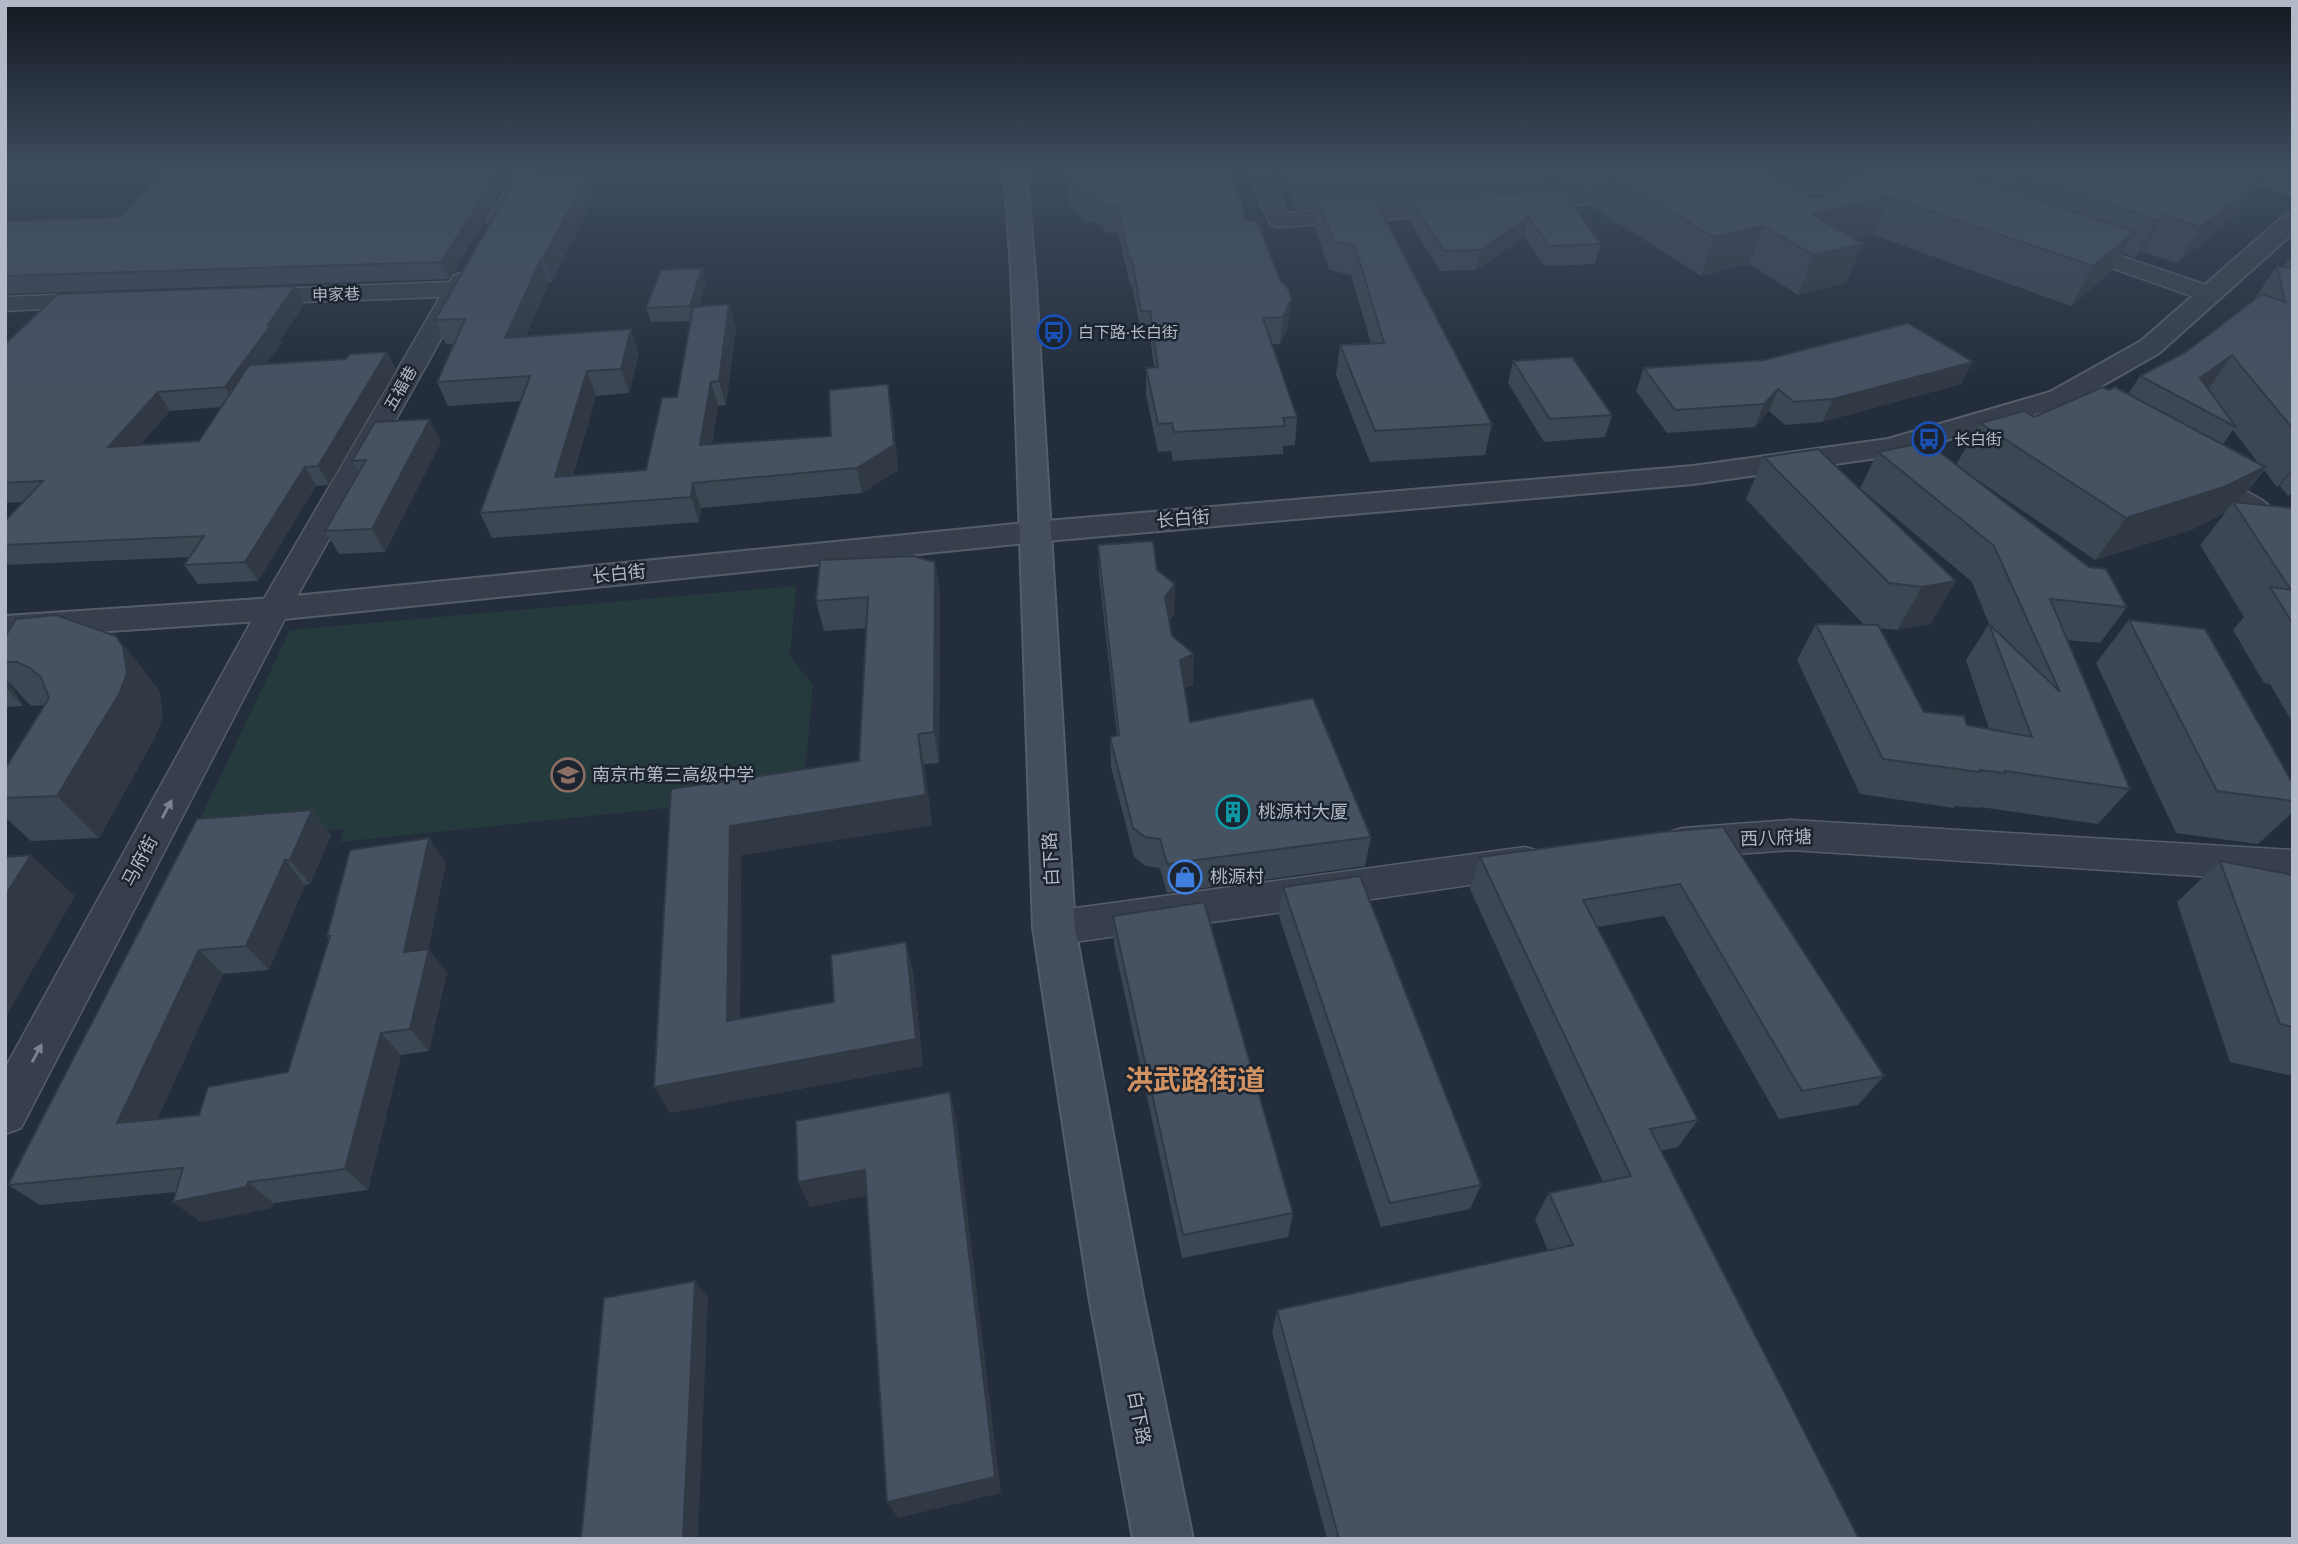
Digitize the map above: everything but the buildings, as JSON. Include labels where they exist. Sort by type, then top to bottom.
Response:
[{"type":"main road","name":"白下路","points":[[1021,242],[1054,928],[1116,1296],[1163,1539]]},
{"type":"street","name":"五福巷","points":[[274,609],[485,242]]},
{"type":"street","points":[[2062,242],[2209,294]]},
{"type":"street","name":"长白街","points":[[5,627],[274,609],[1035,531],[1693,475],[1891,447],[2060,398],[2150,348],[2268,242]]},
{"type":"street","name":"申家巷","points":[[231,297],[457,289]]},
{"type":"street","points":[[5,304],[122,300]]},
{"type":"street","points":[[2060,398],[2093,416]]},
{"type":"street","points":[[2172,461],[2252,506],[2293,541]]},
{"type":"street","name":"马府街","points":[[5,1113],[274,609]]},
{"type":"street","name":"西八府塘","points":[[1645,846],[1791,835],[2293,866]]},
{"type":"street","points":[[1054,928],[1562,857]]},
{"type":"green space","points":[[796,586],[790,656],[813,685],[803,794],[340,842],[344,829],[188,844],[290,630]]},
{"type":"place","name":"白下路·长白街","points":[[1054,332]]},
{"type":"place","name":"长白街","points":[[1929,439]]},
{"type":"place","name":"南京市第三高级中学","points":[[568,775]]},
{"type":"place","name":"桃源村大厦","points":[[1233,812]]},
{"type":"place","name":"桃源村","points":[[1185,877]]},
{"type":"district","name":"洪武路街道","points":[[1195,1080]]}]
